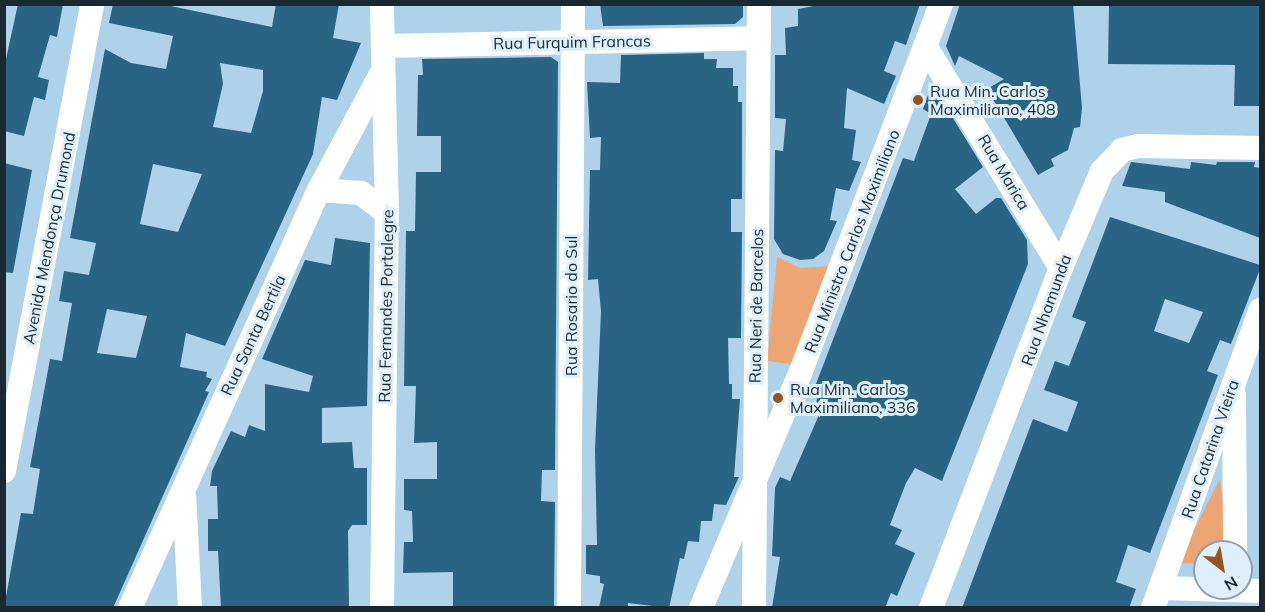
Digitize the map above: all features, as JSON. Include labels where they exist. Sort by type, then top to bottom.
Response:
[{"type":"street","name":"Avenida Mendonça Drumond","points":[[4,471],[62,182],[92,4]]},
{"type":"street","name":"Rua Fernandes Portalegre","points":[[382,4],[387,213],[382,608]]},
{"type":"street","name":"Rua Rosario do Sul","points":[[569,608],[573,4]]},
{"type":"street","name":"Rua Neri de Barcelos","points":[[754,608],[753,488],[759,4]]},
{"type":"street","name":"Rua Ministro Carlos Maximiliano","points":[[701,608],[753,488],[941,4]]},
{"type":"street","name":"Rua Furquim Francas","points":[[385,56],[574,43],[759,38]]},
{"type":"street","name":"Rua Marica","points":[[926,47],[1061,268]]},
{"type":"street","name":"Rua Santa Bertila","points":[[130,608],[319,190],[385,56]]},
{"type":"street","name":"Rua Nhamunda","points":[[931,608],[998,442],[1061,268],[1102,171],[1122,150],[1138,146],[1260,148]]},
{"type":"street","points":[[319,190],[361,194],[387,213]]},
{"type":"street","name":"Rua Catarina Vieira","points":[[1157,598],[1260,310]]},
{"type":"street","points":[[1234,378],[1235,540]]},
{"type":"street","points":[[184,487],[190,608]]},
{"type":"street","points":[[1157,598],[1193,597]]},
{"type":"shaded area","points":[[777,257],[800,268],[831,266],[799,365],[767,361]]},
{"type":"shaded area","points":[[1220,479],[1228,540],[1193,540],[1193,564],[1177,563]]},
{"type":"building","points":[[18,4],[63,4],[57,37],[50,35],[38,77],[49,80],[45,100],[34,97],[24,136],[4,131],[4,68]]},
{"type":"building","points":[[113,4],[161,4],[272,27],[276,4],[339,4],[333,38],[361,43],[337,100],[322,97],[313,154],[225,346],[186,333],[180,367],[207,372],[206,377],[212,379],[205,391],[209,392],[113,608],[4,608],[21,513],[33,514],[40,469],[30,467],[50,359],[62,361],[72,303],[59,301],[64,271],[89,275],[96,243],[70,238],[105,49],[131,63],[166,69],[173,36],[109,23]],"holes":[[[220,63],[263,70],[263,91],[251,133],[213,127],[223,84]],[[153,164],[202,174],[178,232],[140,224]],[[107,309],[147,316],[136,358],[97,353]]]},
{"type":"building","points":[[600,4],[743,4],[743,17],[735,24],[603,26]]},
{"type":"building","points":[[824,4],[920,4],[906,45],[895,41],[884,71],[896,76],[884,104],[847,88],[844,128],[856,130],[852,160],[861,162],[849,191],[836,188],[830,220],[837,221],[824,251],[813,259],[800,260],[783,254],[774,239],[775,150],[783,151],[786,119],[775,118],[775,55],[786,55],[785,28],[798,26],[798,9]]},
{"type":"building","points":[[960,4],[1073,4],[1082,108],[1080,127],[1074,128],[1068,150],[1051,159],[1054,166],[1038,175],[987,89],[1004,79],[959,56],[955,66],[946,46]]},
{"type":"building","points":[[1109,4],[1260,4],[1260,106],[1234,106],[1235,65],[1108,64]]},
{"type":"building","points":[[704,53],[704,59],[717,59],[716,68],[733,68],[733,86],[738,86],[738,102],[742,102],[742,199],[731,199],[731,232],[742,232],[741,338],[728,338],[729,384],[732,384],[732,399],[740,399],[734,477],[739,477],[726,505],[714,504],[712,521],[701,521],[699,542],[688,541],[684,559],[680,558],[669,608],[628,603],[628,608],[599,608],[604,584],[600,583],[600,576],[586,574],[586,545],[597,545],[595,450],[601,311],[598,279],[588,280],[590,170],[600,170],[601,137],[590,138],[587,82],[620,83],[621,55]]},
{"type":"building","points":[[551,57],[558,62],[555,470],[542,470],[541,501],[555,502],[554,606],[453,608],[453,572],[403,573],[404,542],[413,542],[412,511],[404,510],[404,479],[437,479],[437,442],[414,443],[416,386],[404,386],[406,231],[415,231],[416,172],[441,172],[441,136],[417,136],[418,75],[423,75],[422,59]]},
{"type":"building","points":[[932,84],[983,167],[955,189],[976,214],[996,198],[1001,198],[1027,240],[1028,264],[942,481],[915,468],[906,483],[890,525],[902,530],[895,544],[915,553],[897,596],[891,593],[885,608],[772,608],[780,557],[772,556],[775,488],[780,477],[790,481],[819,415],[812,412],[820,392],[814,389],[903,158],[914,161],[931,114],[923,109]]},
{"type":"building","points":[[1131,162],[1190,169],[1191,162],[1216,165],[1217,162],[1255,162],[1254,167],[1260,168],[1260,238],[1165,202],[1165,192],[1122,186]]},
{"type":"building","points":[[4,163],[32,170],[13,273],[4,272]]},
{"type":"building","points":[[1110,217],[1260,265],[1231,344],[1220,340],[1207,371],[1218,375],[1150,553],[1128,545],[1116,582],[1136,589],[1129,608],[962,608],[1033,419],[1067,432],[1078,402],[1044,390],[1055,361],[1069,366],[1086,322],[1072,317]],"holes":[[[1165,299],[1203,312],[1189,343],[1154,331]]]},
{"type":"building","points":[[335,238],[370,243],[367,406],[322,408],[322,443],[352,442],[354,468],[367,468],[367,525],[352,525],[348,531],[349,608],[221,608],[218,551],[208,551],[208,519],[218,519],[217,486],[210,486],[212,471],[231,431],[245,437],[249,425],[265,431],[265,384],[309,392],[313,376],[262,359],[305,260],[331,265]]},
{"type":"place","name":"Rua Min. Carlos Maximiliano, 408","points":[[918,100]]},
{"type":"place","name":"Rua Min. Carlos Maximiliano, 336","points":[[778,398]]}]
